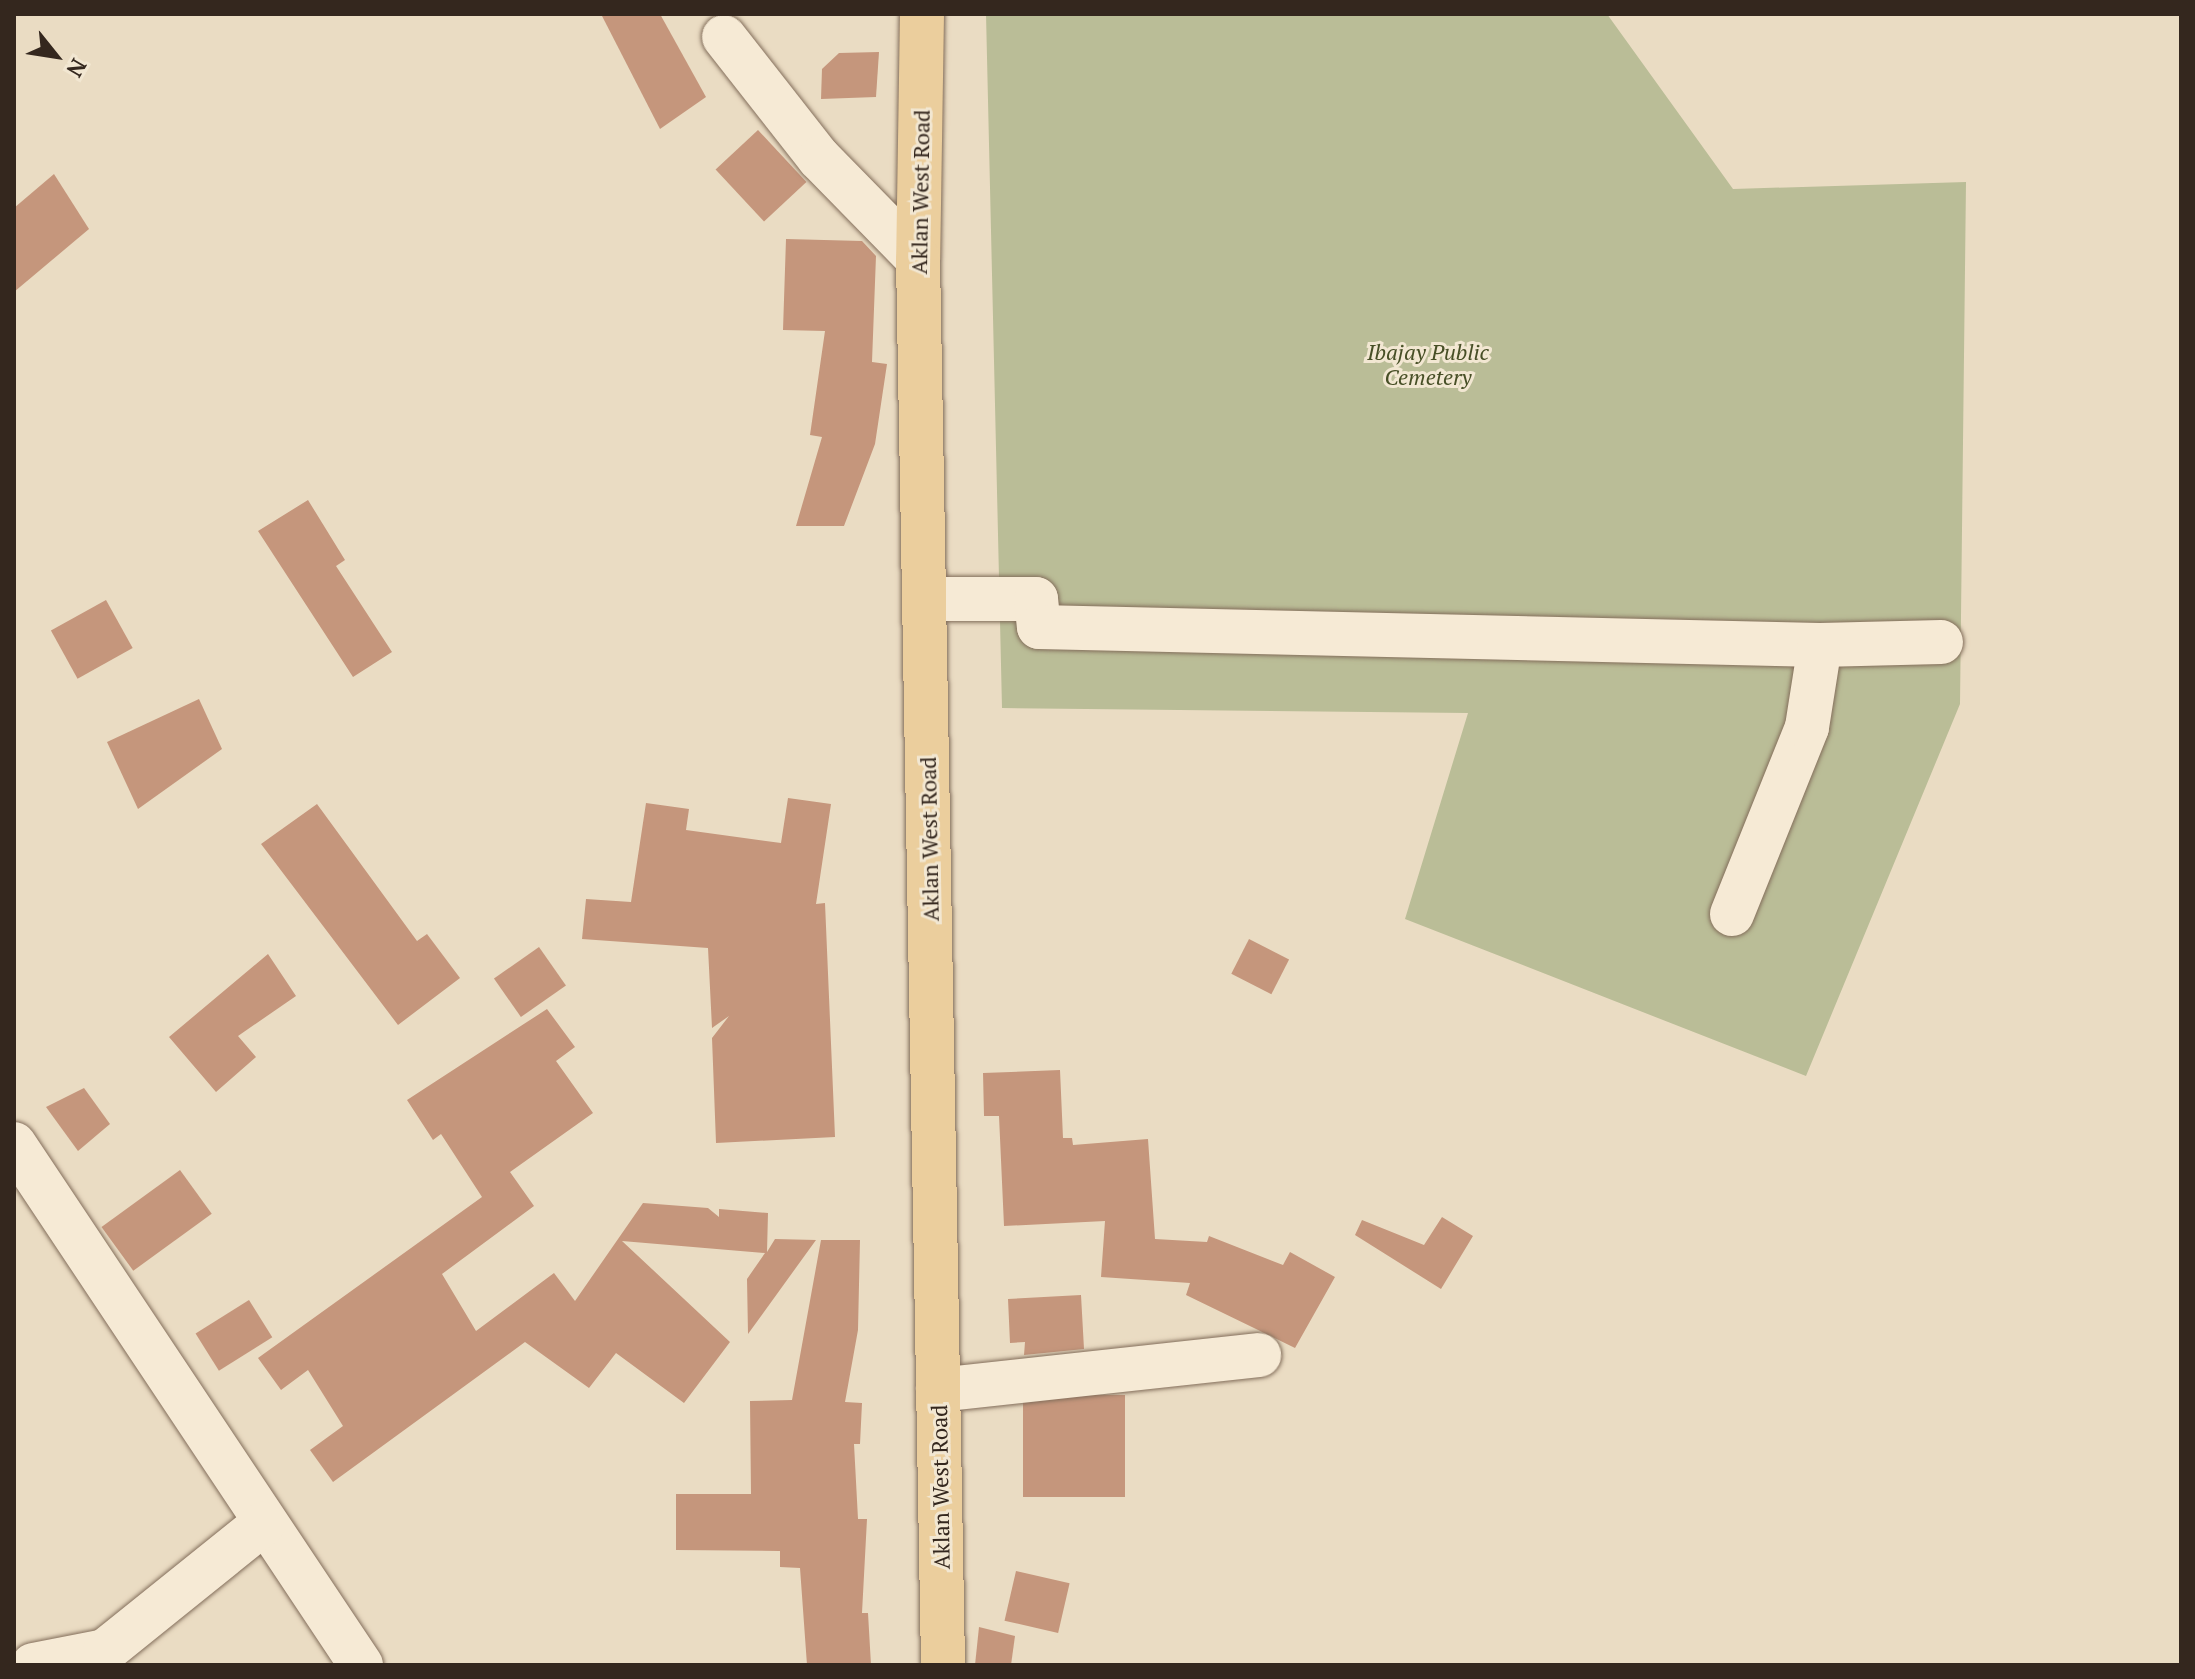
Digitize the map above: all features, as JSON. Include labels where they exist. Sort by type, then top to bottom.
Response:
[{"type":"main road","name":"Aklan West Road","points":[[922,14],[918,259],[943,1665]]},
{"type":"street","points":[[724,37],[819,158],[918,259]]},
{"type":"street","points":[[925,599],[1036,599],[1039,627],[1820,645],[1941,642]]},
{"type":"street","points":[[1732,914],[1807,727],[1820,645]]},
{"type":"street","points":[[14,1144],[361,1665]]},
{"type":"street","points":[[938,1390],[1259,1355]]},
{"type":"street","points":[[33,1665],[107,1658],[264,1523]]},
{"type":"green space","name":"Ibajay Public Cemetery","points":[[986,14],[1607,14],[1733,189],[1966,182],[1960,704],[1806,1076],[1405,919],[1468,713],[1002,708]]},
{"type":"building","points":[[601,14],[660,14],[706,97],[660,129]]},
{"type":"building","points":[[879,52],[876,97],[821,99],[822,69],[839,53]]},
{"type":"building","points":[[758,130],[806,182],[764,221],[716,170]]},
{"type":"building","points":[[54,174],[89,229],[14,292],[14,208]]},
{"type":"building","points":[[786,239],[862,241],[876,256],[872,362],[887,364],[875,444],[844,526],[796,526],[822,437],[810,435],[825,331],[783,330]]},
{"type":"building","points":[[308,500],[345,560],[336,566],[392,652],[353,677],[258,531]]},
{"type":"building","points":[[106,600],[133,648],[78,679],[51,631]]},
{"type":"building","points":[[199,699],[222,749],[138,809],[107,742]]},
{"type":"building","points":[[788,798],[831,804],[816,904],[825,903],[835,1137],[716,1143],[712,1038],[729,1016],[712,1028],[708,948],[582,939],[586,899],[631,902],[646,803],[689,809],[686,830],[781,843]]},
{"type":"building","points":[[317,804],[417,941],[427,934],[460,978],[398,1025],[261,844]]},
{"type":"building","points":[[1249,939],[1289,959],[1271,994],[1231,974]]},
{"type":"building","points":[[539,947],[566,986],[521,1017],[494,979]]},
{"type":"building","points":[[268,954],[296,996],[238,1036],[256,1057],[216,1092],[169,1037]]},
{"type":"building","points":[[547,1009],[575,1047],[556,1061],[593,1113],[510,1172],[534,1206],[442,1274],[476,1331],[554,1273],[575,1301],[643,1203],[708,1208],[719,1217],[719,1209],[768,1213],[767,1252],[775,1239],[816,1240],[748,1334],[747,1279],[765,1253],[622,1241],[730,1342],[684,1403],[616,1353],[589,1388],[525,1342],[333,1482],[310,1450],[343,1426],[308,1370],[281,1390],[258,1358],[482,1197],[441,1134],[433,1140],[407,1100]]},
{"type":"building","points":[[1060,1070],[1063,1138],[1072,1138],[1073,1145],[1148,1139],[1155,1239],[1207,1242],[1209,1236],[1283,1265],[1290,1252],[1335,1277],[1295,1348],[1186,1295],[1190,1283],[1101,1277],[1105,1221],[1004,1226],[999,1116],[984,1116],[983,1073]]},
{"type":"building","points":[[84,1088],[110,1124],[78,1151],[46,1107]]},
{"type":"building","points":[[180,1170],[212,1214],[133,1271],[102,1227]]},
{"type":"building","points":[[1442,1217],[1473,1236],[1441,1289],[1355,1235],[1362,1220],[1424,1245]]},
{"type":"building","points":[[821,1240],[860,1240],[858,1330],[845,1402],[862,1403],[860,1444],[854,1444],[858,1519],[867,1519],[862,1613],[868,1613],[871,1665],[807,1665],[800,1568],[780,1567],[780,1551],[676,1550],[676,1494],[751,1494],[750,1401],[792,1400]]},
{"type":"building","points":[[1081,1295],[1084,1349],[1024,1355],[1025,1342],[1010,1343],[1008,1299]]},
{"type":"building","points":[[249,1300],[272,1337],[219,1371],[196,1333]]},
{"type":"building","points":[[1023,1395],[1125,1395],[1125,1497],[1023,1497]]},
{"type":"building","points":[[1016,1571],[1070,1583],[1058,1633],[1005,1621]]},
{"type":"building","points":[[979,1627],[1015,1636],[1011,1665],[975,1665]]}]
